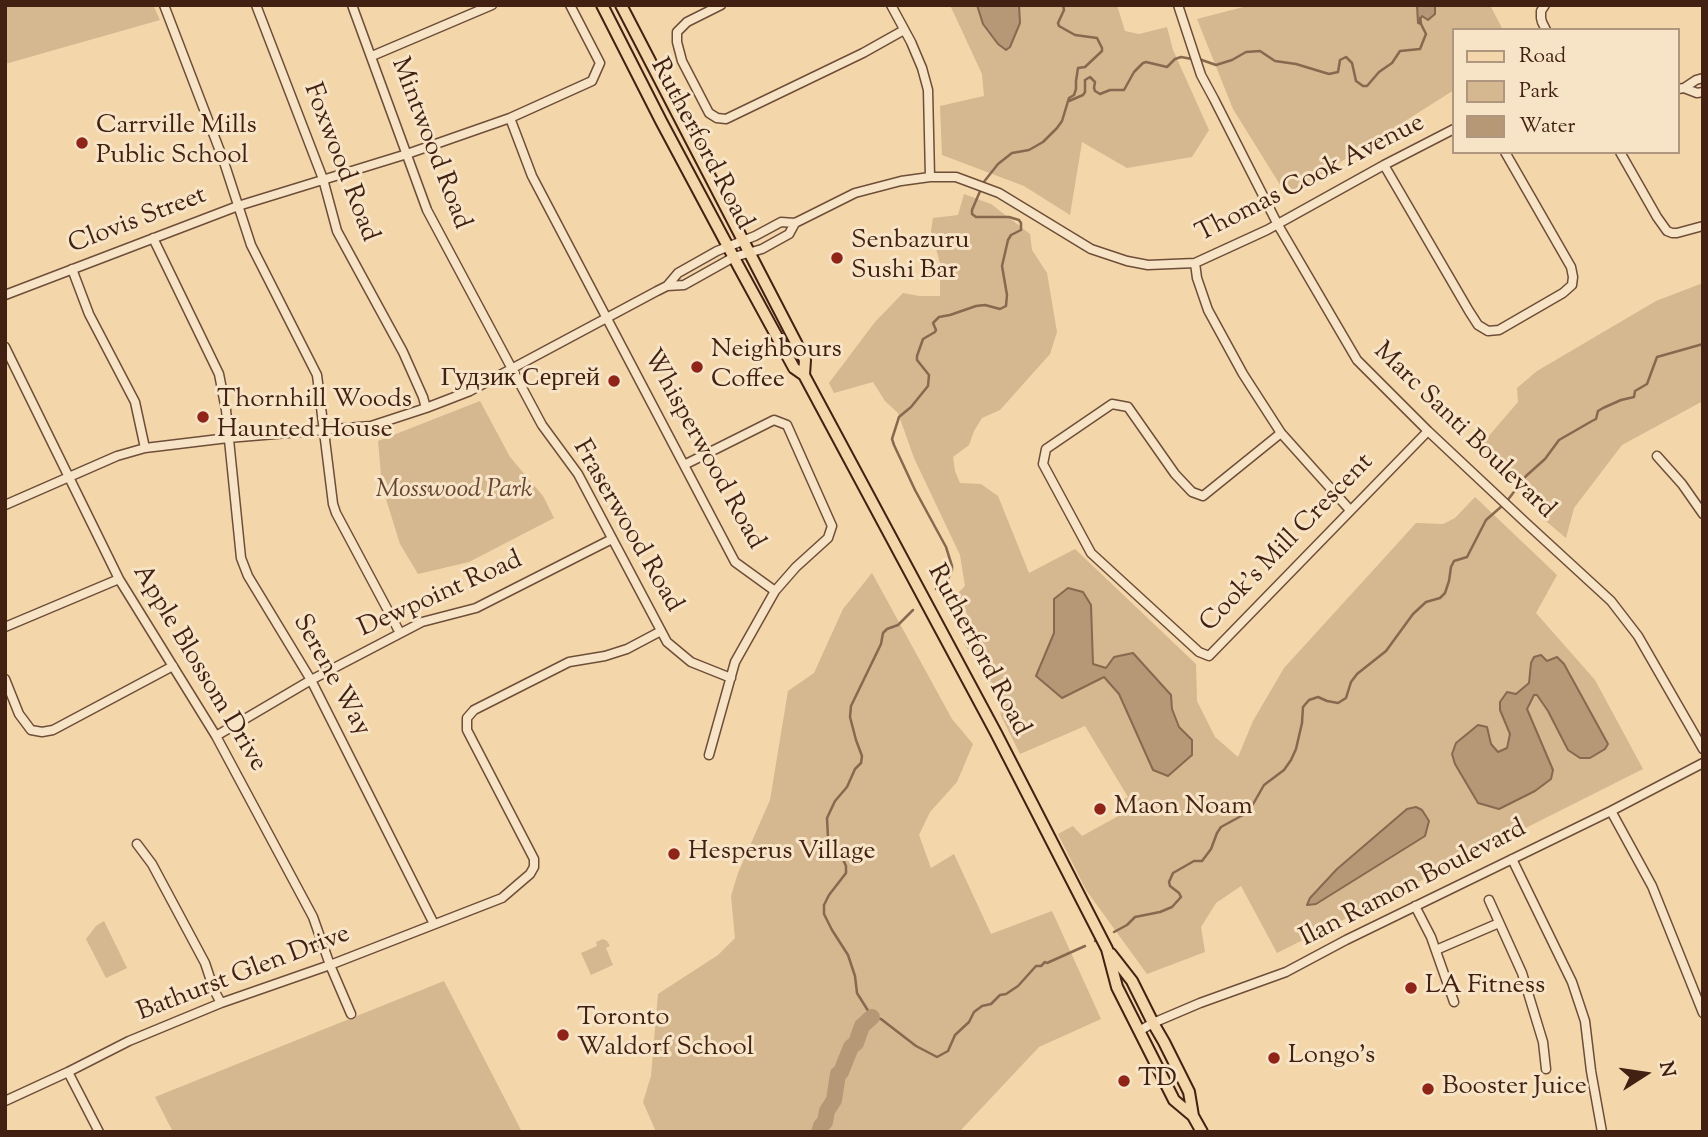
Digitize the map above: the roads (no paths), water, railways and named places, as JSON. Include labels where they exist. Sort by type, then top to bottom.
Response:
[{"type":"main road","name":"Rutherford Road","points":[[602,5],[728,247],[794,368],[804,375],[996,733],[1107,949],[1132,981],[1189,1092],[1193,1116],[1202,1132]]},
{"type":"main road","name":"Rutherford Road","points":[[621,5],[805,360],[804,375]]},
{"type":"main road","name":"Rutherford Road","points":[[1107,949],[1117,986],[1174,1100],[1193,1116]]},
{"type":"street","points":[[164,5],[223,159],[251,245],[317,375],[336,513],[400,633]]},
{"type":"street","name":"Foxwood Road","points":[[256,5],[323,180],[337,231],[403,352],[426,408]]},
{"type":"street","name":"Mintwood Road","points":[[352,5],[427,209],[512,369]]},
{"type":"street","points":[[372,56],[492,5]]},
{"type":"street","name":"Clovis Street","points":[[5,295],[238,206],[407,154],[509,118],[592,81],[600,63],[570,5]]},
{"type":"street","points":[[721,5],[687,22],[677,33],[677,42],[682,61],[709,113],[726,120],[904,30]]},
{"type":"street","points":[[891,5],[911,41],[928,90],[930,177]]},
{"type":"street","name":"Marc Santi Boulevard","points":[[1178,5],[1201,75],[1278,225],[1357,360],[1428,431],[1611,601],[1638,636],[1703,749]]},
{"type":"street","points":[[1545,5],[1541,11],[1545,28]]},
{"type":"street","points":[[1681,89],[1703,78]]},
{"type":"street","points":[[1681,89],[1703,92]]},
{"type":"street","name":"Whisperwood Road","points":[[509,118],[532,176],[735,562],[775,591]]},
{"type":"street","name":"Thomas Cook Avenue","points":[[667,286],[678,273],[717,251],[781,222],[795,223],[855,193],[901,181],[930,177],[956,177],[999,193],[1091,249],[1127,261],[1148,265],[1195,263],[1278,225],[1452,130]]},
{"type":"street","points":[[1384,165],[1469,311],[1478,325],[1488,331],[1499,330],[1563,293],[1572,285],[1573,277],[1571,267],[1506,154]]},
{"type":"street","points":[[1621,154],[1667,230],[1677,233],[1703,226]]},
{"type":"street","name":"Thomas Cook Avenue","points":[[667,286],[684,285],[734,257],[762,249],[789,234],[795,223]]},
{"type":"street","name":"Serene Way","points":[[152,238],[219,374],[226,410],[241,558],[248,576],[312,680],[434,923]]},
{"type":"street","points":[[1195,263],[1208,310],[1243,374],[1282,433],[1350,510]]},
{"type":"street","points":[[72,269],[89,314],[135,402],[145,448]]},
{"type":"street","points":[[5,505],[117,456],[145,448],[371,426],[426,408],[470,391],[667,286]]},
{"type":"street","name":"Apple Blossom Drive","points":[[5,347],[119,579],[216,736],[313,917],[351,1014]]},
{"type":"street","name":"Fraserwood Road","points":[[512,369],[542,425],[578,474],[667,642],[691,662],[731,678]]},
{"type":"street","name":"Cook's Mill Crescent","points":[[1282,433],[1203,496],[1192,492],[1175,474],[1128,407],[1112,404],[1046,449],[1042,464],[1091,553],[1199,652],[1209,656],[1428,431]]},
{"type":"street","points":[[684,465],[774,420],[788,425],[832,526],[828,538],[796,567],[775,591],[735,662],[709,755]]},
{"type":"street","points":[[1657,456],[1682,484],[1703,514]]},
{"type":"street","name":"Dewpoint Road","points":[[216,736],[312,680],[422,622],[476,608],[612,539]]},
{"type":"street","points":[[5,627],[119,579]]},
{"type":"street","name":"Bathurst Glen Drive","points":[[5,1101],[129,1041],[221,1003],[330,965],[502,898],[530,874],[534,859],[467,729],[466,720],[469,713],[569,662],[627,649],[661,631]]},
{"type":"street","points":[[5,679],[19,714],[32,730],[42,732],[53,730],[173,666]]},
{"type":"street","name":"Ilan Ramon Boulevard","points":[[1139,1031],[1200,1003],[1286,972],[1703,763]]},
{"type":"street","points":[[1611,811],[1652,886],[1703,1013]]},
{"type":"street","points":[[137,844],[152,864],[205,963],[221,1003]]},
{"type":"street","points":[[1512,859],[1572,982],[1585,1021],[1602,1132]]},
{"type":"street","points":[[1489,900],[1525,981],[1543,1042],[1546,1069]]},
{"type":"street","points":[[1415,906],[1436,950],[1454,1002]]},
{"type":"street","points":[[1436,950],[1499,923]]},
{"type":"street","points":[[68,1072],[99,1132]]},
{"type":"water","points":[[977,5],[1019,5],[1020,23],[1010,47],[1006,50],[983,24]]},
{"type":"water","points":[[1417,5],[1435,5],[1435,14],[1428,20],[1422,16],[1421,24],[1418,23]]},
{"type":"water","points":[[1068,588],[1083,592],[1091,605],[1093,664],[1106,668],[1114,657],[1133,653],[1171,695],[1172,709],[1179,727],[1192,740],[1192,755],[1168,776],[1153,770],[1119,694],[1104,677],[1062,698],[1036,676],[1054,633],[1054,599]]},
{"type":"water","points":[[1541,655],[1547,661],[1557,657],[1564,664],[1608,744],[1605,749],[1590,758],[1580,758],[1568,750],[1548,711],[1537,695],[1534,695],[1527,709],[1553,770],[1551,779],[1535,791],[1499,809],[1478,803],[1455,764],[1452,754],[1456,743],[1478,725],[1487,727],[1491,744],[1498,752],[1507,748],[1510,734],[1500,710],[1500,702],[1507,692],[1516,694],[1529,683],[1531,663],[1534,657]]},
{"type":"water","points":[[1416,807],[1422,810],[1429,821],[1425,836],[1316,904],[1307,905],[1310,898],[1337,869],[1407,809]]},
{"type":"waterway","points":[[983,183],[998,164],[1012,153],[1029,150],[1043,142],[1057,128],[1069,98],[1074,95],[1078,68],[1085,67],[1102,51],[1097,38],[1075,35],[1059,26],[1063,5]]},
{"type":"waterway","points":[[1199,59],[1216,65],[1246,52],[1260,51],[1275,61],[1329,74],[1338,72],[1340,60],[1346,57],[1352,63],[1356,81],[1367,86],[1379,72],[1392,63],[1400,51],[1420,49],[1426,34],[1420,18]]},
{"type":"waterway","points":[[1069,101],[1083,95],[1085,80],[1090,77],[1095,82],[1095,91],[1100,94],[1110,90],[1124,90],[1134,72],[1143,63],[1167,67],[1181,57],[1192,59]]},
{"type":"waterway","points":[[936,589],[948,579],[952,566],[946,547],[915,490],[892,439],[899,417],[928,386],[929,375],[917,360],[917,356],[923,339],[936,330],[933,323],[939,317],[976,306],[985,305],[1000,309],[1006,306],[1002,266],[1008,240],[1011,235],[1021,230],[1021,223],[1009,217],[976,217],[972,214],[981,189]]},
{"type":"waterway","points":[[1507,501],[1559,440],[1596,419],[1598,411],[1603,408],[1634,397],[1635,391],[1647,384],[1657,357],[1703,344]]},
{"type":"waterway","points":[[1114,932],[1135,917],[1172,907],[1181,897],[1170,886],[1173,873],[1194,861],[1202,861],[1221,827],[1243,815],[1252,806],[1264,785],[1284,770],[1291,760],[1302,723],[1303,707],[1309,700],[1318,697],[1338,703],[1346,698],[1351,682],[1357,674],[1386,651],[1413,614],[1426,602],[1440,598],[1445,593],[1454,561],[1467,557],[1486,520],[1502,506]]},
{"type":"waterway","points":[[913,610],[898,625],[883,633],[881,644],[851,706],[850,717],[862,756],[861,763],[835,801],[827,818],[828,838],[841,855],[846,873],[829,895],[824,905],[824,914],[848,955],[857,993],[872,1017],[881,1019],[916,1046],[937,1057],[948,1051],[955,1035],[969,1022],[974,1012],[1018,986],[1036,966],[1085,946]]},
{"type":"waterway","points":[[819,1132],[834,1100],[838,1074],[851,1047],[856,1043],[862,1026],[872,1017]]},
{"type":"place","name":"Carrville Mills Public School","points":[[82,143]]},
{"type":"place","name":"Senbazuru Sushi Bar","points":[[837,258]]},
{"type":"place","name":"Neighbours Coffee","points":[[697,367]]},
{"type":"place","name":"Гудзик Сергей","points":[[614,381]]},
{"type":"place","name":"Thornhill Woods Haunted House","points":[[203,417]]},
{"type":"place","name":"Maon Noam","points":[[1100,809]]},
{"type":"place","name":"Hesperus Village","points":[[674,854]]},
{"type":"place","name":"LA Fitness","points":[[1411,988]]},
{"type":"place","name":"Toronto Waldorf School","points":[[563,1035]]},
{"type":"place","name":"Longo's","points":[[1274,1058]]},
{"type":"place","name":"TD","points":[[1124,1081]]},
{"type":"place","name":"Booster Juice","points":[[1428,1089]]},
{"type":"park label","name":"Mosswood Park","points":[[454,492]]}]
